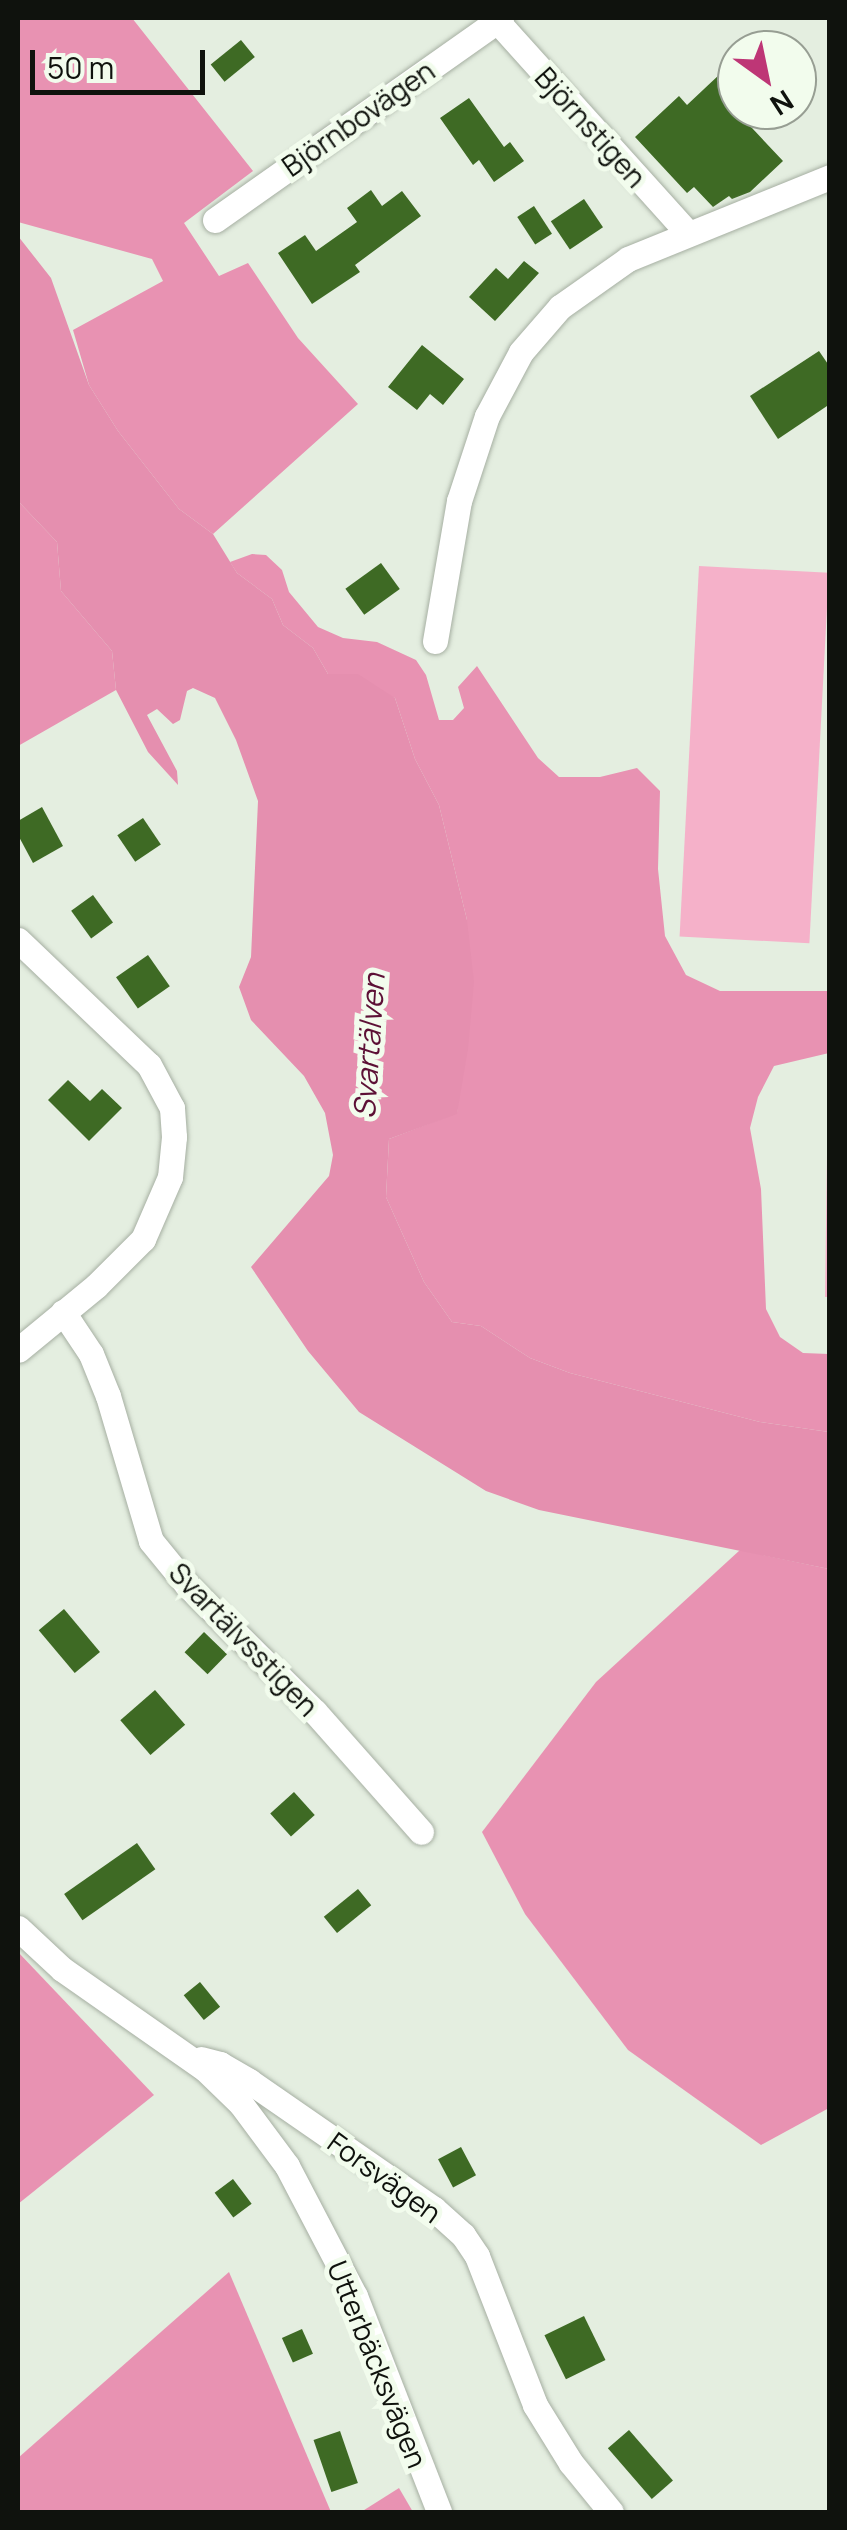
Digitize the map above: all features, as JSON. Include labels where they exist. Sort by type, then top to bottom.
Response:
[{"type":"street","name":"Björnbovägen","points":[[215,220],[499,19]]},
{"type":"street","name":"Björnstigen","points":[[499,19],[686,232]]},
{"type":"street","points":[[434,641],[459,501],[487,416],[521,352],[560,307],[628,258],[830,177]]},
{"type":"street","points":[[18,940],[149,1065],[172,1108],[170,1177],[143,1239],[19,1347]]},
{"type":"street","name":"Svartälvsstigen","points":[[63,1312],[91,1354],[108,1396],[151,1542],[187,1586],[315,1712],[421,1832]]},
{"type":"street","name":"Utterbäcksvägen","points":[[18,1928],[62,1969],[186,2056],[241,2104],[287,2166],[355,2296],[439,2512]]},
{"type":"street","name":"Forsvägen","points":[[186,2056],[220,2064],[249,2081],[434,2209],[464,2235],[477,2256],[535,2406],[571,2463],[611,2512]]},
{"type":"shaded area","points":[[18,18],[132,18],[253,171],[184,223],[219,276],[248,263],[298,338],[358,404],[213,534],[179,509],[118,431],[89,385],[73,330],[163,281],[152,259],[18,222]]},
{"type":"shaded area","points":[[18,501],[57,542],[61,591],[112,651],[116,690],[18,746]]},
{"type":"shaded area","points":[[252,554],[266,555],[282,570],[289,592],[318,627],[343,638],[377,642],[416,660],[426,675],[439,720],[453,720],[464,708],[458,687],[477,666],[538,758],[559,777],[600,777],[637,768],[660,791],[658,869],[665,936],[686,975],[720,991],[829,991],[829,1053],[774,1066],[758,1097],[750,1128],[761,1189],[766,1309],[780,1337],[803,1353],[829,1354],[829,1432],[760,1422],[570,1373],[530,1358],[481,1326],[452,1322],[424,1282],[386,1197],[389,1139],[457,1113],[467,920],[439,805],[415,759],[395,698],[328,674],[313,648],[283,625],[272,599],[237,573],[230,562]]},
{"type":"shaded area","points":[[699,566],[829,573],[809,943],[680,936]]},
{"type":"shaded area","points":[[828,1083],[829,1297],[825,1297]]},
{"type":"shaded area","points":[[740,1550],[829,1569],[829,2108],[761,2145],[628,2050],[525,1914],[482,1832],[596,1682]]},
{"type":"shaded area","points":[[18,1952],[154,2095],[18,2204]]},
{"type":"shaded area","points":[[229,2272],[331,2512],[18,2512],[18,2458]]},
{"type":"shaded area","points":[[399,2488],[413,2512],[361,2512]]},
{"type":"water","name":"Svartälven","points":[[18,236],[51,278],[89,385],[118,431],[179,509],[213,534],[237,573],[272,599],[283,625],[313,648],[328,674],[358,674],[395,698],[415,759],[439,805],[467,920],[474,982],[468,1049],[457,1114],[389,1139],[386,1197],[424,1282],[452,1322],[481,1326],[530,1358],[570,1373],[760,1422],[829,1432],[829,1569],[539,1510],[486,1491],[359,1412],[308,1351],[251,1267],[329,1176],[333,1155],[325,1113],[304,1076],[251,1020],[239,987],[251,957],[258,801],[236,740],[215,698],[193,688],[187,691],[180,720],[173,724],[157,709],[147,715],[177,771],[178,785],[148,752],[116,690],[112,651],[61,591],[57,542],[18,501]]},
{"type":"building","points":[[241,40],[255,57],[225,82],[211,65]]},
{"type":"building","points":[[717,77],[717,130],[754,130],[783,161],[750,192],[732,199],[729,196],[713,207],[694,187],[687,193],[635,137],[679,96],[687,105]]},
{"type":"building","points":[[469,98],[504,147],[510,142],[524,161],[494,182],[479,160],[473,165],[440,118]]},
{"type":"building","points":[[371,190],[382,206],[402,191],[421,216],[355,265],[360,272],[312,304],[278,253],[305,235],[316,251],[357,222],[347,208]]},
{"type":"building","points":[[584,199],[603,227],[570,250],[551,221]]},
{"type":"building","points":[[534,206],[552,234],[535,245],[517,217]]},
{"type":"building","points":[[524,261],[539,273],[495,321],[469,297],[496,268],[508,279]]},
{"type":"building","points":[[422,345],[464,379],[443,405],[430,394],[417,410],[388,387]]},
{"type":"building","points":[[819,351],[830,367],[830,404],[778,439],[750,396]]},
{"type":"building","points":[[381,563],[400,589],[364,615],[345,589]]},
{"type":"building","points":[[42,807],[63,846],[33,863],[18,835],[18,821]]},
{"type":"building","points":[[143,818],[161,845],[135,862],[117,835]]},
{"type":"building","points":[[93,895],[113,923],[91,938],[71,911]]},
{"type":"building","points":[[148,955],[170,986],[138,1008],[116,977]]},
{"type":"building","points":[[68,1080],[90,1101],[102,1089],[122,1108],[89,1141],[48,1100]]},
{"type":"building","points":[[64,1609],[100,1652],[75,1673],[39,1630]]},
{"type":"building","points":[[204,1632],[227,1654],[208,1674],[185,1652]]},
{"type":"building","points":[[155,1690],[185,1725],[150,1755],[120,1720]]},
{"type":"building","points":[[294,1792],[315,1815],[291,1836],[270,1813]]},
{"type":"building","points":[[137,1843],[155,1869],[82,1920],[64,1894]]},
{"type":"building","points":[[358,1889],[371,1905],[337,1933],[324,1917]]},
{"type":"building","points":[[200,1982],[220,2007],[204,2020],[184,1995]]},
{"type":"building","points":[[461,2147],[476,2175],[453,2187],[438,2159]]},
{"type":"building","points":[[233,2179],[252,2204],[233,2218],[215,2193]]},
{"type":"building","points":[[584,2316],[605,2360],[566,2379],[544,2335]]},
{"type":"building","points":[[302,2329],[313,2354],[293,2363],[282,2338]]},
{"type":"building","points":[[629,2430],[673,2481],[652,2499],[608,2448]]},
{"type":"building","points":[[340,2431],[358,2483],[331,2492],[314,2440]]}]
